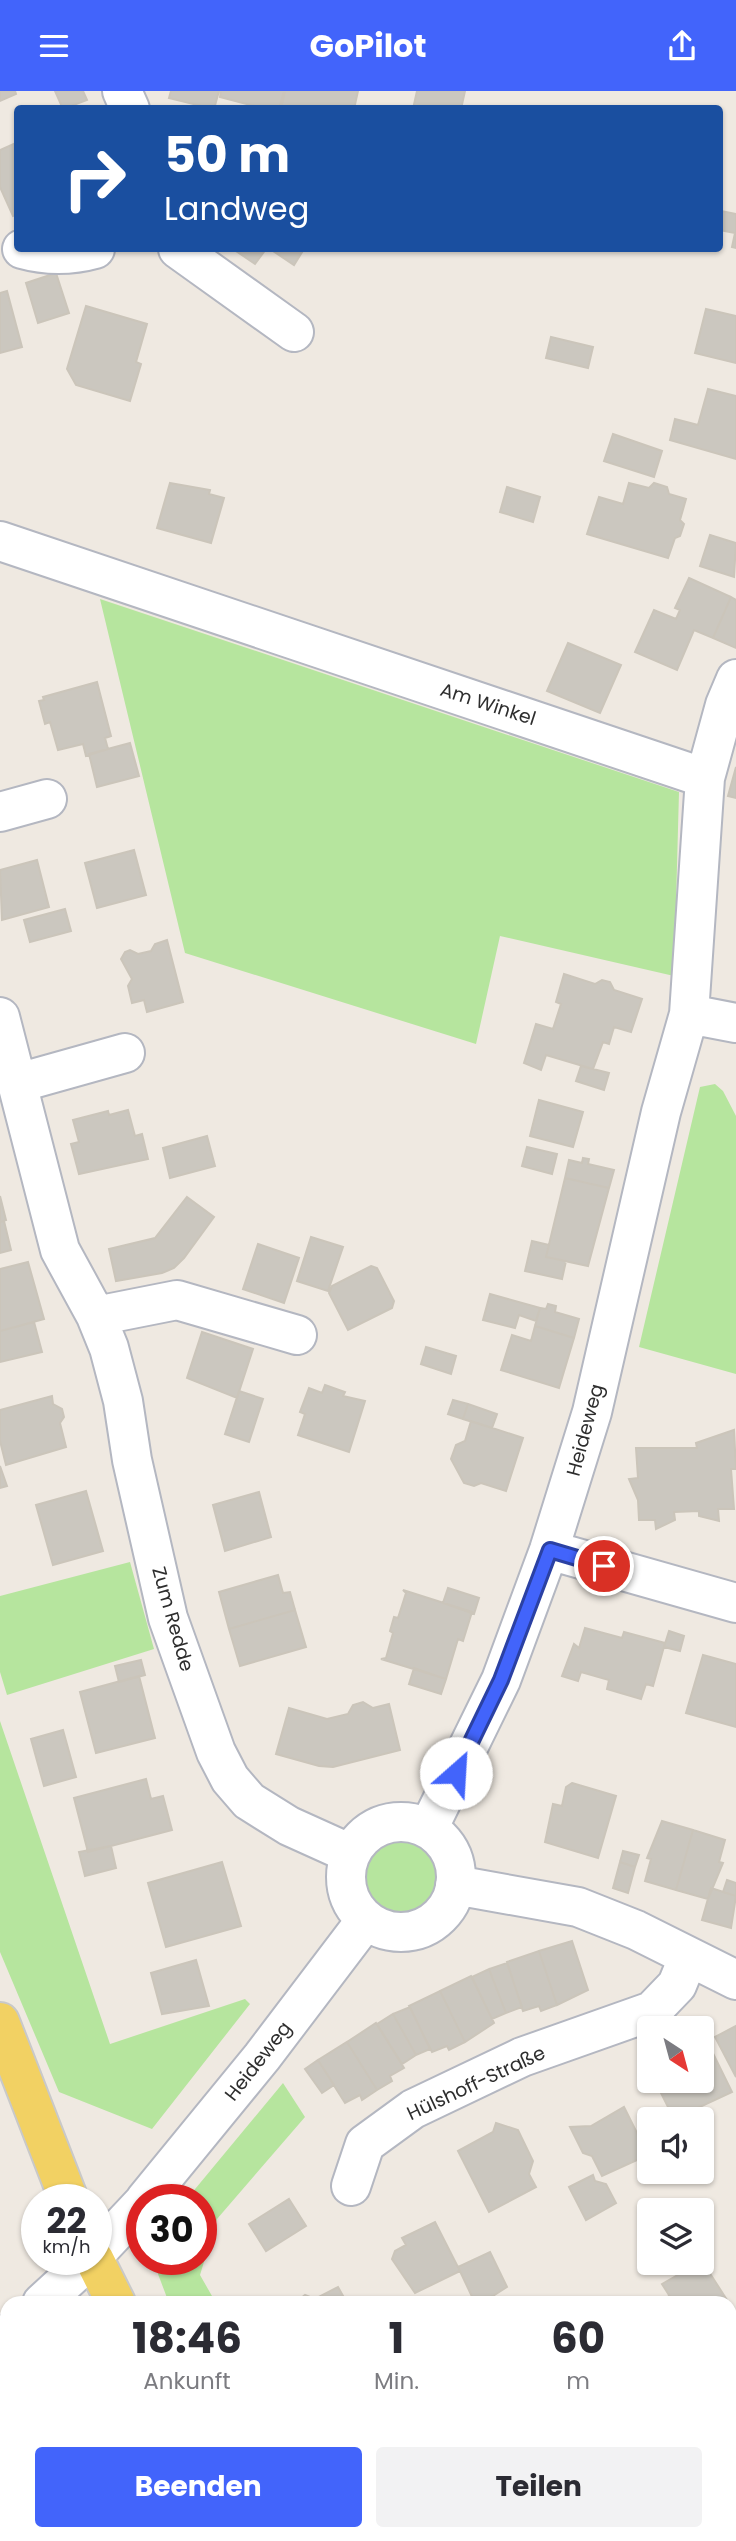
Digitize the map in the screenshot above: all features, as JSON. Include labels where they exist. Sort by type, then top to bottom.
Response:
[{"type":"main road","points":[[0,2022],[63,2184]]},
{"type":"main road","points":[[101,2275],[112,2296]]},
{"type":"street","points":[[40,252],[55,255],[84,252]]},
{"type":"street","points":[[182,252],[295,332]]},
{"type":"street","name":"Am Winkel","points":[[0,541],[705,778]]},
{"type":"street","points":[[736,679],[725,705],[705,778],[689,1014],[736,1023]]},
{"type":"street","points":[[0,812],[47,799]]},
{"type":"street","name":"Heideweg","points":[[428,1829],[501,1680],[550,1550],[592,1412],[661,1112],[689,1014]]},
{"type":"street","name":"Zum Redde","points":[[0,1017],[60,1250],[96,1316],[123,1401],[132,1460],[168,1618],[216,1752],[230,1779],[249,1801],[289,1826],[351,1854]]},
{"type":"street","points":[[18,1083],[125,1053]]},
{"type":"street","points":[[96,1316],[177,1300],[297,1335]]},
{"type":"street","points":[[550,1550],[736,1602]]},
{"type":"street","points":[[393,1822],[411,1822],[428,1829],[441,1839],[451,1852],[456,1868],[456,1885],[441,1915],[421,1928],[397,1932],[366,1920],[354,1906],[347,1890],[346,1872],[351,1854],[360,1839],[375,1828],[393,1822]]},
{"type":"street","points":[[456,1885],[578,1907],[636,1930],[736,1980]]},
{"type":"street","name":"Heideweg","points":[[159,2184],[262,2057],[366,1920]]},
{"type":"street","name":"Hülshoff-Straße","points":[[351,2186],[365,2144],[414,2109],[522,2057],[652,2011],[677,1985],[688,1958]]},
{"type":"street","name":"Heideweg","points":[[112,2236],[126,2221]]},
{"type":"street","points":[[50,2296],[74,2275]]},
{"type":"green space","points":[[100,599],[679,792],[674,976],[500,936],[476,1044],[185,953]]},
{"type":"green space","points":[[715,1084],[723,1091],[736,1116],[736,1374],[639,1347],[700,1087]]},
{"type":"green space","points":[[130,1562],[154,1649],[7,1695],[0,1672],[0,1596]]},
{"type":"green space","points":[[0,1721],[110,2044],[245,1999],[250,2004],[152,2129],[59,2092],[0,1952]]},
{"type":"green space","points":[[402,1841],[416,1844],[428,1852],[436,1864],[439,1878],[436,1892],[428,1904],[416,1912],[402,1915],[388,1912],[376,1904],[368,1892],[365,1878],[368,1864],[376,1852],[388,1844]]},
{"type":"green space","points":[[283,2083],[305,2117],[217,2219],[217,2184],[199,2184]]},
{"type":"green space","points":[[158,2275],[200,2275],[212,2296],[166,2296]]},
{"type":"building","points":[[0,91],[15,91],[16,94],[0,101]]},
{"type":"building","points":[[55,91],[83,91],[87,100],[74,105],[61,105]]},
{"type":"building","points":[[171,91],[219,91],[215,105],[198,105],[169,98]]},
{"type":"building","points":[[221,91],[284,91],[280,105],[251,105],[220,97]]},
{"type":"building","points":[[285,91],[358,91],[355,105],[282,105]]},
{"type":"building","points":[[417,91],[465,91],[462,105],[414,105]]},
{"type":"building","points":[[14,144],[13,216],[0,187],[0,150]]},
{"type":"building","points":[[723,211],[736,214],[736,248],[732,247],[735,233],[723,231]]},
{"type":"building","points":[[237,252],[264,252],[255,264]]},
{"type":"building","points":[[274,252],[302,252],[294,265]]},
{"type":"building","points":[[56,273],[69,313],[38,323],[26,283]]},
{"type":"building","points":[[7,291],[22,347],[0,353],[0,293]]},
{"type":"building","points":[[86,306],[147,324],[136,362],[141,364],[130,401],[76,385],[67,369]]},
{"type":"building","points":[[706,309],[736,316],[736,363],[695,353]]},
{"type":"building","points":[[551,337],[593,347],[588,368],[546,358]]},
{"type":"building","points":[[708,389],[736,396],[736,459],[670,440],[675,419],[698,425]]},
{"type":"building","points":[[613,434],[662,451],[654,477],[604,461]]},
{"type":"building","points":[[170,483],[210,490],[209,494],[224,498],[211,543],[157,528]]},
{"type":"building","points":[[629,483],[649,488],[654,483],[667,487],[669,494],[686,499],[680,520],[684,524],[680,536],[675,538],[668,558],[587,534],[599,497],[623,504]]},
{"type":"building","points":[[507,487],[540,497],[533,522],[500,512]]},
{"type":"building","points":[[710,535],[736,543],[734,577],[700,566]]},
{"type":"building","points":[[689,578],[731,597],[713,638],[694,630],[677,670],[635,652],[654,610],[676,619],[680,610],[675,608]]},
{"type":"building","points":[[731,597],[736,600],[736,648],[713,638]]},
{"type":"building","points":[[568,643],[621,665],[600,713],[547,691]]},
{"type":"building","points":[[97,682],[111,736],[105,738],[108,749],[86,756],[83,744],[58,750],[50,722],[45,724],[39,701],[44,700],[43,697]]},
{"type":"building","points":[[130,743],[139,776],[97,787],[89,754]]},
{"type":"building","points":[[736,767],[736,798],[728,796]]},
{"type":"building","points":[[134,850],[146,895],[97,908],[85,863]]},
{"type":"building","points":[[37,860],[49,907],[2,920],[0,870]]},
{"type":"building","points":[[65,909],[71,931],[30,942],[24,920]]},
{"type":"building","points":[[167,940],[183,1002],[147,1012],[144,1000],[132,1003],[128,986],[132,979],[121,959],[125,952],[130,950],[138,954],[151,951],[155,944]]},
{"type":"building","points":[[564,974],[595,984],[602,980],[610,982],[614,990],[642,999],[631,1032],[614,1027],[609,1044],[603,1042],[593,1069],[546,1055],[541,1070],[524,1063],[536,1024],[553,1029],[561,1004],[556,1002]]},
{"type":"building","points":[[581,1066],[609,1073],[604,1090],[576,1081]]},
{"type":"building","points":[[539,1100],[583,1112],[573,1147],[530,1136]]},
{"type":"building","points":[[128,1110],[135,1136],[142,1134],[148,1159],[79,1174],[71,1144],[79,1142],[73,1120],[108,1111],[109,1115]]},
{"type":"building","points":[[207,1136],[215,1166],[170,1178],[163,1148]]},
{"type":"building","points":[[527,1147],[557,1154],[552,1174],[522,1166]]},
{"type":"building","points":[[583,1158],[589,1159],[588,1164],[614,1170],[609,1188],[565,1178],[569,1160],[582,1163]]},
{"type":"building","points":[[565,1178],[609,1188],[588,1266],[546,1257]]},
{"type":"building","points":[[0,1196],[6,1220],[0,1222]]},
{"type":"building","points":[[187,1197],[214,1217],[184,1258],[174,1268],[162,1273],[116,1281],[109,1249],[155,1238]]},
{"type":"building","points":[[4,1221],[11,1250],[0,1253],[0,1222]]},
{"type":"building","points":[[311,1237],[343,1247],[328,1291],[297,1281]]},
{"type":"building","points":[[532,1241],[549,1245],[546,1257],[566,1261],[562,1279],[525,1271]]},
{"type":"building","points":[[258,1244],[299,1258],[284,1303],[243,1289]]},
{"type":"building","points":[[28,1262],[44,1319],[0,1331],[0,1269]]},
{"type":"building","points":[[371,1266],[377,1268],[394,1301],[392,1308],[348,1330],[329,1293],[332,1286]]},
{"type":"building","points":[[490,1294],[540,1308],[536,1321],[519,1315],[515,1328],[483,1320]]},
{"type":"building","points":[[548,1304],[556,1306],[555,1312],[579,1319],[574,1338],[535,1326],[540,1308],[546,1309]]},
{"type":"building","points":[[34,1322],[42,1352],[0,1362],[0,1331]]},
{"type":"building","points":[[535,1326],[574,1338],[559,1388],[501,1370],[512,1335],[531,1341]]},
{"type":"building","points":[[202,1332],[253,1349],[237,1398],[187,1378]]},
{"type":"building","points":[[426,1347],[456,1356],[451,1374],[421,1364]]},
{"type":"building","points":[[325,1385],[345,1392],[343,1396],[365,1401],[349,1452],[298,1435],[305,1414],[300,1412],[309,1388],[322,1393]]},
{"type":"building","points":[[239,1391],[263,1399],[249,1442],[225,1434]]},
{"type":"building","points":[[52,1396],[53,1404],[62,1409],[64,1417],[60,1423],[66,1447],[6,1465],[0,1441],[0,1410]]},
{"type":"building","points":[[453,1400],[468,1404],[463,1419],[448,1414]]},
{"type":"building","points":[[468,1404],[497,1414],[492,1428],[463,1419]]},
{"type":"building","points":[[471,1421],[523,1438],[506,1491],[481,1483],[474,1486],[464,1483],[451,1459],[456,1445],[465,1441]]},
{"type":"building","points":[[734,1430],[736,1469],[731,1469],[734,1509],[718,1509],[719,1521],[699,1516],[699,1511],[674,1512],[675,1520],[656,1529],[655,1520],[639,1520],[638,1500],[629,1479],[638,1478],[636,1448],[697,1448],[696,1443]]},
{"type":"building","points":[[0,1466],[7,1486],[0,1488]]},
{"type":"building","points":[[86,1491],[103,1551],[53,1565],[36,1505]]},
{"type":"building","points":[[259,1492],[271,1537],[225,1551],[213,1505]]},
{"type":"building","points":[[278,1575],[283,1593],[290,1592],[295,1610],[229,1629],[219,1592]]},
{"type":"building","points":[[448,1588],[479,1598],[474,1614],[443,1603]]},
{"type":"building","points":[[403,1590],[472,1612],[463,1641],[458,1639],[446,1679],[381,1659],[386,1658],[394,1617],[398,1618],[406,1593]]},
{"type":"building","points":[[295,1610],[306,1647],[240,1666],[229,1629]]},
{"type":"building","points":[[585,1628],[622,1638],[624,1632],[665,1643],[653,1686],[646,1684],[641,1699],[607,1689],[609,1680],[581,1672],[578,1681],[562,1676],[574,1644],[579,1648]]},
{"type":"building","points":[[669,1631],[684,1636],[680,1651],[664,1647]]},
{"type":"building","points":[[703,1655],[736,1664],[736,1727],[686,1713]]},
{"type":"building","points":[[141,1660],[145,1675],[119,1682],[115,1666]]},
{"type":"building","points":[[414,1668],[446,1679],[441,1694],[409,1684]]},
{"type":"building","points":[[139,1676],[155,1738],[96,1753],[80,1692]]},
{"type":"building","points":[[363,1702],[373,1708],[389,1704],[400,1750],[333,1767],[319,1766],[276,1754],[289,1708],[327,1719],[348,1714],[353,1705]]},
{"type":"building","points":[[63,1730],[76,1777],[44,1786],[31,1739]]},
{"type":"building","points":[[146,1779],[151,1799],[163,1796],[172,1830],[88,1852],[74,1798]]},
{"type":"building","points":[[572,1783],[616,1796],[598,1858],[545,1842],[553,1804],[562,1806],[566,1787]]},
{"type":"building","points":[[662,1821],[693,1830],[676,1890],[645,1881],[651,1859],[647,1858]]},
{"type":"building","points":[[693,1830],[725,1840],[719,1862],[723,1863],[708,1899],[676,1890]]},
{"type":"building","points":[[111,1846],[116,1868],[85,1876],[79,1852]]},
{"type":"building","points":[[623,1851],[639,1855],[635,1867],[620,1862]]},
{"type":"building","points":[[222,1862],[241,1926],[166,1947],[148,1883]]},
{"type":"building","points":[[620,1862],[635,1867],[628,1893],[613,1888]]},
{"type":"building","points":[[727,1880],[736,1883],[736,1896],[723,1892]]},
{"type":"building","points":[[711,1888],[736,1896],[731,1928],[702,1920]]},
{"type":"building","points":[[572,1941],[588,1990],[557,2005],[539,1951]]},
{"type":"building","points":[[539,1951],[557,2005],[541,2011],[539,2006],[523,2011],[507,1962]]},
{"type":"building","points":[[196,1960],[209,2006],[162,2014],[151,1973]]},
{"type":"building","points":[[507,1963],[522,2007],[506,2013],[489,1969]]},
{"type":"building","points":[[489,1969],[506,2013],[492,2019],[472,1977]]},
{"type":"building","points":[[471,1976],[494,2023],[465,2042],[440,1991]]},
{"type":"building","points":[[440,1991],[465,2042],[449,2050],[447,2046],[432,2052],[409,2006]]},
{"type":"building","points":[[410,2007],[430,2049],[416,2055],[393,2014]]},
{"type":"building","points":[[393,2014],[416,2055],[402,2064],[377,2024]]},
{"type":"building","points":[[376,2023],[404,2068],[390,2076],[392,2081],[377,2090],[347,2042]]},
{"type":"building","points":[[736,2026],[736,2077],[715,2037]]},
{"type":"building","points":[[347,2042],[377,2090],[362,2100],[360,2095],[345,2103],[318,2060]]},
{"type":"building","points":[[714,2055],[732,2092],[700,2107],[668,2107],[661,2093],[714,2093]]},
{"type":"building","points":[[318,2060],[334,2085],[322,2093],[305,2069]]},
{"type":"building","points":[[624,2107],[637,2133],[637,2160],[602,2176],[592,2156],[583,2153],[570,2127],[591,2126]]},
{"type":"building","points":[[496,2123],[518,2130],[533,2161],[529,2174],[536,2187],[489,2212],[458,2151],[493,2132]]},
{"type":"building","points":[[593,2175],[595,2181],[606,2184],[616,2203],[586,2220],[569,2187]]},
{"type":"building","points":[[289,2199],[306,2226],[266,2251],[249,2224]]},
{"type":"building","points":[[435,2222],[460,2271],[415,2293],[392,2259],[395,2251],[406,2245],[402,2238]]},
{"type":"building","points":[[490,2252],[507,2287],[493,2296],[472,2296],[458,2267]]},
{"type":"building","points":[[678,2275],[711,2275],[724,2296],[670,2296],[662,2284]]},
{"type":"building","points":[[338,2287],[343,2296],[321,2296]]},
{"type":"route","points":[[456,1773],[501,1680],[550,1550],[604,1566]]}]
